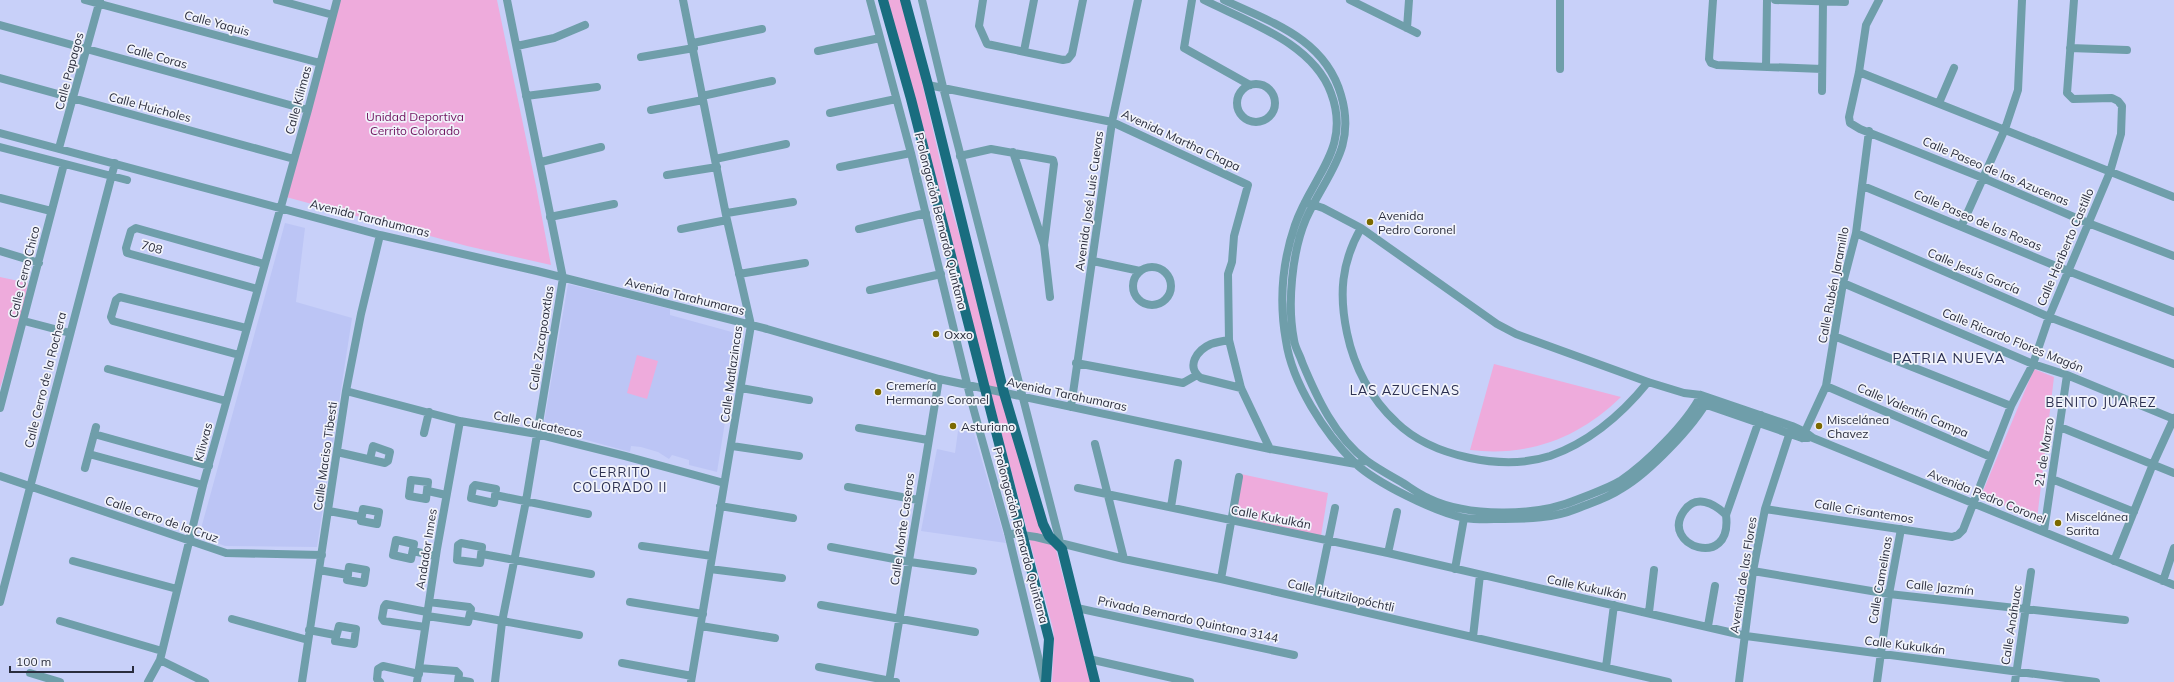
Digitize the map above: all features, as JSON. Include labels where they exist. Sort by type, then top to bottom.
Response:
[{"type":"main road","name":"Prolongación Bernardo Quintana","points":[[883,0],[911,99],[1049,639],[1045,682]]},
{"type":"main road","name":"Prolongación Bernardo Quintana","points":[[905,0],[928,85],[1004,394],[1043,524],[1059,544],[1077,608],[1095,682]]},
{"type":"street","name":"Calle Yaquis","points":[[85,0],[100,2],[320,63]]},
{"type":"street","points":[[277,0],[333,15]]},
{"type":"street","name":"Calle Kilimas","points":[[281,207],[337,0]]},
{"type":"street","name":"Calle Zacapoaxtlas","points":[[495,682],[502,622],[526,501],[563,278],[550,218],[541,162],[507,0]]},
{"type":"street","name":"Calle Matlazincas","points":[[683,0],[739,274],[751,325],[732,446],[724,483],[691,679]]},
{"type":"street","name":"Prolongación Bernardo Quintana","points":[[870,0],[911,153],[968,385],[1008,533],[1045,682]]},
{"type":"street","name":"Prolongación Bernardo Quintana","points":[[922,0],[960,156],[1059,544]]},
{"type":"street","points":[[1024,51],[1034,0]]},
{"type":"street","points":[[982,1],[979,26],[987,44],[1063,60],[1071,56],[1083,0]]},
{"type":"street","name":"Avenida José Luis Cuevas","points":[[1071,407],[1076,363],[1112,122],[1138,0]]},
{"type":"street","points":[[1192,0],[1184,46],[1186,50],[1250,85],[1258,84],[1266,86],[1272,91],[1276,106],[1272,114],[1263,121],[1251,121],[1241,115],[1238,109],[1237,103],[1240,92],[1250,85]]},
{"type":"street","points":[[1204,0],[1286,42],[1326,72]]},
{"type":"street","points":[[1224,0],[1297,35],[1324,60],[1331,93],[1341,114],[1345,139],[1341,154],[1306,220],[1296,255],[1292,278],[1290,342],[1324,410],[1350,444],[1366,460],[1428,498],[1465,509],[1493,515]]},
{"type":"street","points":[[1350,0],[1418,33]]},
{"type":"street","points":[[1407,28],[1409,0]]},
{"type":"street","points":[[1560,0],[1560,69]]},
{"type":"street","points":[[1713,0],[1709,61],[1717,65],[1822,69]]},
{"type":"street","points":[[1766,67],[1767,0]]},
{"type":"street","points":[[1775,0],[1845,2]]},
{"type":"street","points":[[1879,0],[1866,25],[1859,72],[2174,197]]},
{"type":"street","points":[[1962,225],[2005,129],[2017,94],[2022,0]]},
{"type":"street","name":"Calle Heriberto Castillo","points":[[1958,535],[1963,530],[2011,406],[2033,364],[2049,317],[2110,172],[2121,134],[2122,106],[2115,99],[2076,99],[2068,95],[2074,0]]},
{"type":"street","points":[[1822,91],[1823,1]]},
{"type":"street","name":"Calle Papagos","points":[[59,148],[100,2]]},
{"type":"street","name":"Calle Coras","points":[[0,25],[308,110]]},
{"type":"street","points":[[517,46],[554,38],[585,25]]},
{"type":"street","points":[[641,57],[762,29]]},
{"type":"street","points":[[818,51],[880,38]]},
{"type":"street","points":[[2070,48],[2127,50]]},
{"type":"street","points":[[1939,103],[1954,68]]},
{"type":"street","name":"Calle Paseo de las Azucenas","points":[[1859,72],[1849,117],[1850,123],[1854,126],[1983,178],[2088,223],[2174,256]]},
{"type":"street","name":"Calle Huicholes","points":[[0,78],[294,159]]},
{"type":"street","points":[[651,110],[772,81]]},
{"type":"street","name":"Avenida Martha Chapa","points":[[928,85],[1112,122],[1248,185],[1248,191],[1234,236],[1232,262],[1228,277],[1230,340],[1241,388],[1270,449]]},
{"type":"street","points":[[526,96],[597,87]]},
{"type":"street","points":[[830,113],[896,99]]},
{"type":"street","points":[[1341,114],[1332,153],[1305,202],[1295,224],[1287,250],[1282,283],[1294,368],[1306,397],[1323,425],[1356,464],[1395,489],[1427,505],[1464,518],[1547,509],[1565,505],[1631,483],[1673,444],[1707,401]]},
{"type":"street","name":"Calle Rubén Jaramillo","points":[[1804,435],[1826,386],[1843,283],[1856,233],[1863,186],[1868,131]]},
{"type":"street","name":"Avenida Tarahumaras","points":[[0,133],[380,234],[751,325],[939,379],[1004,394],[1270,449],[1356,464]]},
{"type":"street","points":[[667,175],[786,144]]},
{"type":"street","points":[[0,147],[127,180]]},
{"type":"street","points":[[541,162],[601,147]]},
{"type":"street","points":[[960,156],[991,149],[1050,158],[1054,162],[1044,245]]},
{"type":"street","points":[[1013,152],[1044,245],[1050,297]]},
{"type":"street","points":[[840,167],[911,153]]},
{"type":"street","name":"Calle Cerro de la Rochera","points":[[0,602],[115,163]]},
{"type":"street","name":"Calle Cerro Chico","points":[[0,408],[64,164]]},
{"type":"street","name":"Calle Paseo de las Rosas","points":[[1863,186],[1962,225],[2068,271],[2174,312]]},
{"type":"street","points":[[0,198],[51,211]]},
{"type":"street","points":[[681,229],[727,216],[793,202]]},
{"type":"street","name":"Avenida Pedro Coronel","points":[[1305,202],[1314,204],[1361,228],[1502,327],[1523,337],[1648,382],[1699,398],[1813,438],[2174,585]]},
{"type":"street","points":[[550,218],[614,204]]},
{"type":"street","name":"Kiliwas","points":[[148,682],[160,660],[208,466],[281,207]]},
{"type":"street","points":[[859,229],[926,213]]},
{"type":"street","name":"708","points":[[257,289],[127,253],[126,248],[131,231],[136,228],[264,264]]},
{"type":"street","points":[[1361,228],[1348,254],[1342,284],[1343,315],[1350,346],[1360,374],[1386,412],[1396,423],[1428,443],[1453,454],[1481,461],[1509,462],[1550,456],[1577,444],[1602,429],[1638,394],[1648,382]]},
{"type":"street","name":"Calle Jesús García","points":[[1856,233],[2049,317],[2174,364]]},
{"type":"street","name":"Calle Maciso Tibesti","points":[[302,682],[346,391],[361,314],[380,234]]},
{"type":"street","points":[[0,252],[39,263]]},
{"type":"street","points":[[1092,261],[1140,271],[1152,267],[1164,271],[1168,276],[1172,288],[1166,299],[1156,305],[1149,305],[1138,299],[1134,294],[1133,282],[1140,271]]},
{"type":"street","points":[[739,274],[805,263]]},
{"type":"street","points":[[870,290],[941,274]]},
{"type":"street","name":"Calle Ricardo Flores Magón","points":[[1843,283],[2033,364],[2067,375],[2174,419]]},
{"type":"street","points":[[239,355],[114,321],[111,317],[116,300],[120,297],[246,328]]},
{"type":"street","points":[[24,321],[70,333]]},
{"type":"street","points":[[1834,336],[2011,406]]},
{"type":"street","points":[[1230,340],[1212,344],[1200,350],[1195,356],[1193,364],[1197,375],[1214,383],[1241,388]]},
{"type":"street","points":[[1076,363],[1183,383],[1197,375]]},
{"type":"street","points":[[108,370],[226,401]]},
{"type":"street","name":"21 de Marzo","points":[[2044,531],[2067,375]]},
{"type":"street","name":"Calle Monte Caseros","points":[[892,682],[918,500],[939,379]]},
{"type":"street","name":"Calle Valentín Campa","points":[[1826,386],[1991,457]]},
{"type":"street","points":[[741,388],[809,400]]},
{"type":"street","name":"Calle Cuicatecos","points":[[346,391],[460,421],[537,434],[724,483]]},
{"type":"street","points":[[1603,493],[1618,483],[1654,453],[1699,398]]},
{"type":"street","points":[[424,433],[429,412]]},
{"type":"street","points":[[1726,515],[1717,506],[1708,502],[1699,502],[1690,505],[1684,511],[1680,519],[1679,528],[1683,537],[1689,544],[1697,548],[1707,548],[1715,545],[1722,539],[1726,530],[1726,515],[1760,419]]},
{"type":"street","points":[[2114,561],[2153,464],[2174,419]]},
{"type":"street","name":"Andador Innes","points":[[418,677],[446,495],[460,421]]},
{"type":"street","points":[[2060,427],[2174,473]]},
{"type":"street","points":[[859,428],[928,440]]},
{"type":"street","points":[[85,468],[95,430],[208,466]]},
{"type":"street","name":"Avenida de las Flores","points":[[1739,682],[1753,571],[1766,509],[1790,430]]},
{"type":"street","points":[[1095,444],[1124,559]]},
{"type":"street","points":[[732,446],[799,456]]},
{"type":"street","points":[[337,452],[370,459]]},
{"type":"street","points":[[89,454],[203,485]]},
{"type":"street","points":[[1356,464],[1366,460]]},
{"type":"street","points":[[1171,507],[1178,463]]},
{"type":"street","name":"Calle Cerro de la Cruz","points":[[0,476],[190,541],[233,554],[322,555]]},
{"type":"street","points":[[1221,579],[1239,477]]},
{"type":"street","points":[[2052,479],[2134,512]]},
{"type":"street","points":[[848,487],[918,500]]},
{"type":"street","name":"Calle Kukulkán","points":[[1078,488],[1108,493],[1232,521],[1388,553],[1649,612],[1746,636],[2096,682]]},
{"type":"street","points":[[428,491],[446,495]]},
{"type":"street","points":[[495,495],[588,514]]},
{"type":"street","points":[[720,506],[793,518]]},
{"type":"street","points":[[1316,601],[1335,508]]},
{"type":"street","name":"Calle Crisantemos","points":[[1766,509],[1952,537],[1958,535]]},
{"type":"street","points":[[329,511],[361,517]]},
{"type":"street","points":[[1388,553],[1397,512]]},
{"type":"street","points":[[1455,569],[1464,518]]},
{"type":"street","name":"Calle Camelinas","points":[[1877,682],[1889,594],[1901,529]]},
{"type":"street","name":"Calle Huitzilopóchtli","points":[[1008,533],[1023,535],[1124,559],[1221,579],[1668,682]]},
{"type":"street","points":[[642,546],[712,556]]},
{"type":"street","points":[[831,546],[910,562],[972,571]]},
{"type":"street","points":[[2163,581],[2174,548]]},
{"type":"street","points":[[413,552],[436,556]]},
{"type":"street","points":[[482,554],[591,574]]},
{"type":"street","points":[[73,561],[177,590]]},
{"type":"street","points":[[710,569],[782,578]]},
{"type":"street","points":[[319,570],[348,575]]},
{"type":"street","points":[[1649,612],[1654,570]]},
{"type":"street","name":"Calle Jazmín","points":[[1753,571],[1889,594],[2125,620]]},
{"type":"street","name":"Calle Anáhuac","points":[[2014,682],[2031,572]]},
{"type":"street","points":[[1473,638],[1480,575]]},
{"type":"street","points":[[1708,626],[1715,586]]},
{"type":"street","points":[[425,628],[384,621],[382,618],[384,607],[386,604],[466,622],[469,621],[471,609],[469,607],[430,602]]},
{"type":"street","points":[[630,602],[703,614]]},
{"type":"street","points":[[821,605],[975,632]]},
{"type":"street","points":[[1606,667],[1614,605]]},
{"type":"street","name":"Privada Bernardo Quintana 3144","points":[[1077,608],[1294,655]]},
{"type":"street","points":[[470,615],[579,635]]},
{"type":"street","points":[[232,619],[308,640]]},
{"type":"street","points":[[60,621],[162,650]]},
{"type":"street","points":[[701,626],[775,638]]},
{"type":"street","points":[[309,630],[335,635]]},
{"type":"street","points":[[1089,659],[1190,682]]},
{"type":"street","points":[[160,660],[205,682]]},
{"type":"street","points":[[622,663],[691,679]]},
{"type":"street","points":[[380,682],[377,679],[378,669],[383,666],[418,677],[456,671],[459,674],[459,681],[470,682]]},
{"type":"street","points":[[819,667],[892,682]]},
{"type":"street","points":[[30,673],[60,682]]},
{"type":"shaded area","points":[[285,223],[305,228],[296,302],[352,318],[317,547],[225,546],[199,536]]},
{"type":"shaded area","points":[[568,284],[670,309],[670,315],[739,334],[717,472],[689,465],[689,460],[672,455],[669,459],[658,452],[641,447],[631,446],[630,452],[543,428]]},
{"type":"shaded area","points":[[973,430],[1006,543],[921,531],[937,449],[955,453],[958,431]]},
{"type":"green space","name":"Unidad Deportiva Cerrito Colorado","points":[[339,0],[497,0],[551,265],[467,246],[286,197]]},
{"type":"green space","points":[[887,0],[903,0],[950,204],[1056,550],[1090,682],[1052,682],[1053,629]]},
{"type":"green space","points":[[0,277],[28,283],[21,320],[0,388]]},
{"type":"green space","points":[[637,355],[658,361],[647,399],[627,393]]},
{"type":"green space","points":[[1494,364],[1621,397],[1588,424],[1552,442],[1513,450],[1470,450]]},
{"type":"green space","points":[[2034,369],[2054,377],[2037,519],[1981,496]]},
{"type":"green space","points":[[1241,474],[1328,493],[1321,536],[1235,517]]},
{"type":"place","name":"Avenida Pedro Coronel","points":[[1370,222]]},
{"type":"place","name":"Oxxo","points":[[936,334]]},
{"type":"place","name":"Cremería Hermanos Coronel","points":[[878,392]]},
{"type":"place","name":"Asturiano","points":[[953,426]]},
{"type":"place","name":"Miscelánea Chavez","points":[[1819,426]]},
{"type":"place","name":"Miscelánea Sarita","points":[[2058,523]]},
{"type":"district","name":"PATRIA NUEVA","points":[[1949,358]]},
{"type":"district","name":"LAS AZUCENAS","points":[[1405,390]]},
{"type":"district","name":"BENITO JUAREZ","points":[[2101,402]]},
{"type":"district","name":"CERRITO COLORADO II","points":[[620,480]]}]
